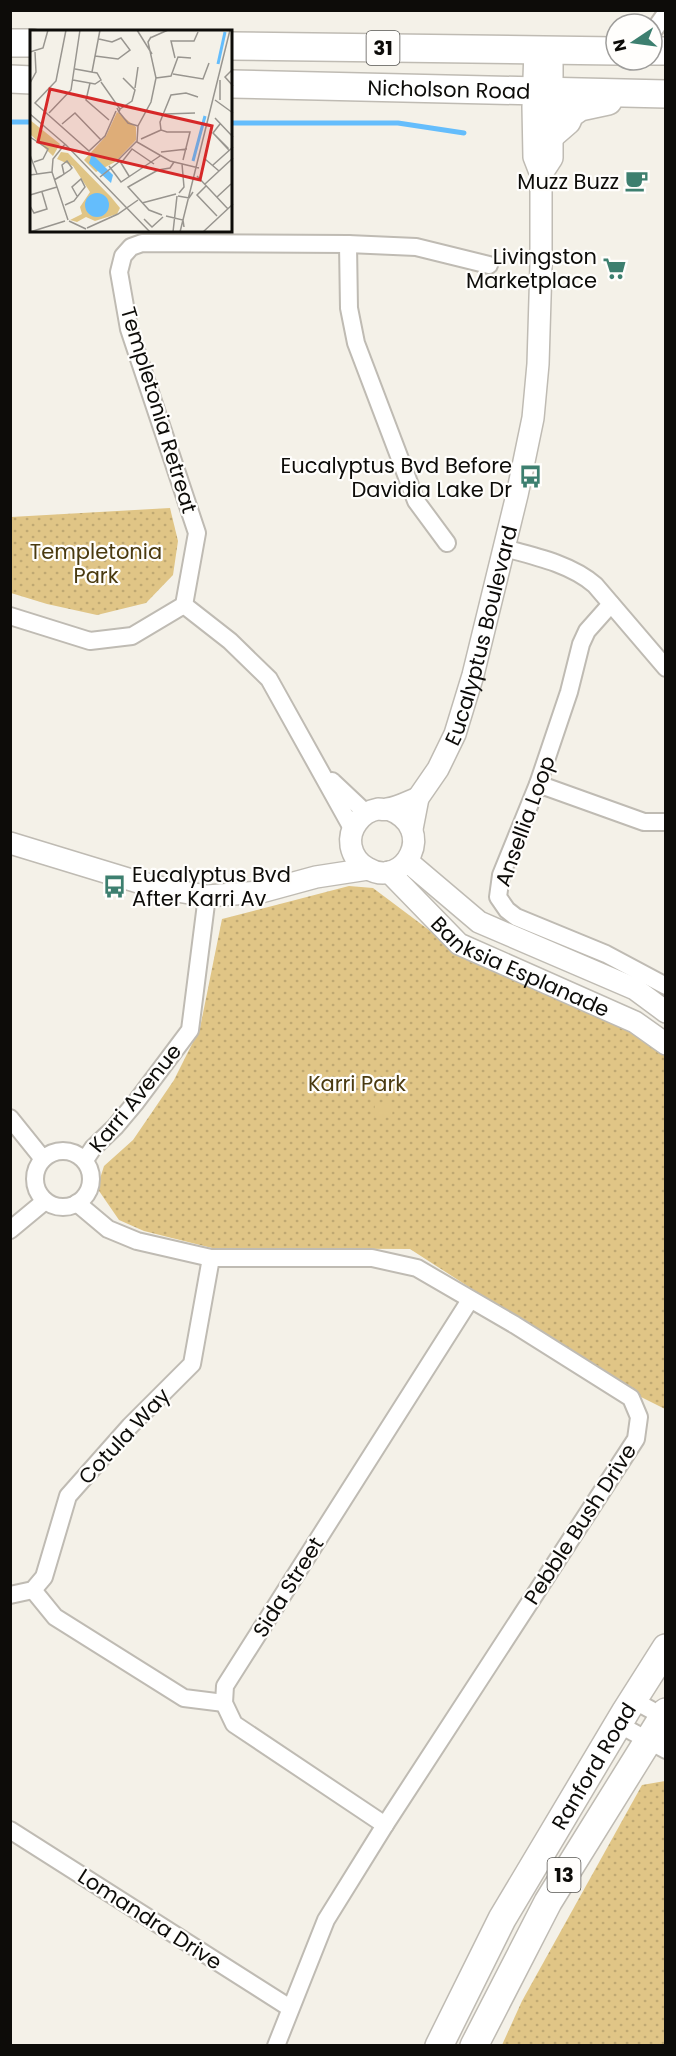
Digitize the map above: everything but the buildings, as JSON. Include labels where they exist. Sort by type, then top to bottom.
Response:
[{"type":"main road","points":[[10,43],[30,43]]},
{"type":"main road","name":"Nicholson Road","points":[[232,46],[604,51]]},
{"type":"main road","points":[[10,79],[30,80]]},
{"type":"main road","name":"Nicholson Road","points":[[232,84],[666,94]]},
{"type":"main road","points":[[552,134],[567,121],[570,114],[580,108],[601,102],[622,100],[635,94]]},
{"type":"main road","name":"Ranford Road","points":[[439,2046],[502,1919],[666,1648]]},
{"type":"main road","name":"Ranford Road","points":[[474,2046],[548,1902],[657,1745],[664,1716]]},
{"type":"street","name":"Eucalyptus Boulevard","points":[[408,861],[413,851],[412,829],[418,798],[438,769],[455,734],[472,675],[520,484],[533,418],[538,364],[541,277],[541,175],[534,157],[542,92],[543,49]]},
{"type":"street","name":"Eucalyptus Boulevard","points":[[541,175],[552,158],[552,134],[542,92]]},
{"type":"street","name":"Templetonia Retreat","points":[[184,605],[197,533],[129,328],[119,272],[123,256],[130,247],[142,243],[348,244],[416,247],[489,265]]},
{"type":"street","points":[[348,244],[349,308],[356,343],[416,501],[447,543]]},
{"type":"street","points":[[504,548],[584,575],[666,668]]},
{"type":"street","name":"Ansellia Loop","points":[[611,604],[587,631],[581,644],[569,692],[538,784],[501,875],[498,897],[501,904],[516,917],[606,954],[666,986]]},
{"type":"street","points":[[10,616],[90,641],[132,636],[184,605],[230,641],[269,679],[321,771],[352,835],[352,852],[358,861],[378,873],[389,872],[408,861]]},
{"type":"street","points":[[321,771],[366,813]]},
{"type":"street","points":[[538,784],[644,822],[666,822]]},
{"type":"street","points":[[316,877],[352,835],[358,820],[366,813],[388,809],[418,798]]},
{"type":"street","points":[[388,809],[398,813],[412,829]]},
{"type":"street","points":[[10,843],[138,882],[207,896],[261,892],[316,877],[368,869]]},
{"type":"street","name":"Banksia Esplanade","points":[[408,861],[479,922],[635,989],[666,1012]]},
{"type":"street","name":"Banksia Esplanade","points":[[389,872],[459,944],[635,1022],[666,1044]]},
{"type":"street","name":"Karri Avenue","points":[[86,1160],[93,1148],[136,1102],[190,1030],[207,896]]},
{"type":"street","points":[[10,1118],[43,1159],[37,1166],[35,1175],[35,1185],[39,1193],[45,1200],[61,1207],[78,1203]]},
{"type":"street","name":"Karri Avenue","points":[[43,1159],[50,1153],[69,1150],[86,1160],[92,1179],[90,1189],[78,1203]]},
{"type":"street","points":[[10,1230],[45,1200]]},
{"type":"street","name":"Pebble Bush Drive","points":[[78,1203],[108,1229],[137,1241],[211,1258],[372,1258],[417,1268],[515,1325],[631,1398],[639,1417],[636,1439],[385,1825],[326,1920],[276,2046]]},
{"type":"street","name":"Cotula Way","points":[[33,1590],[44,1576],[68,1496],[130,1426],[192,1364],[211,1258]]},
{"type":"street","name":"Sida Street","points":[[224,1703],[225,1686],[470,1300]]},
{"type":"street","points":[[10,1595],[33,1590],[55,1617],[184,1698],[224,1703],[234,1724],[385,1825]]},
{"type":"street","points":[[633,1700],[664,1716]]},
{"type":"street","points":[[618,1724],[657,1745]]},
{"type":"street","name":"Lomandra Drive","points":[[10,1830],[290,2008]]},
{"type":"green space","name":"Templetonia Park","points":[[170,508],[178,541],[173,575],[146,603],[97,615],[11,593],[11,517]]},
{"type":"green space","name":"Karri Park","points":[[349,886],[373,888],[457,951],[619,1020],[665,1051],[665,1409],[635,1394],[410,1249],[212,1248],[144,1231],[119,1220],[97,1188],[104,1166],[133,1140],[174,1080],[200,1028],[222,919]]},
{"type":"green space","points":[[375,1103],[393,1104],[392,1117],[374,1116]]},
{"type":"green space","points":[[665,1781],[665,2045],[502,2045],[522,2001],[642,1785]]},
{"type":"waterway","points":[[10,122],[30,122]]},
{"type":"waterway","points":[[232,123],[398,123],[464,133]]},
{"type":"place","name":"Muzz Buzz","points":[[637,181]]},
{"type":"place","name":"Livingston Marketplace","points":[[615,268]]},
{"type":"place","name":"Eucalyptus Bvd Before Davidia Lake Dr","points":[[530,477]]},
{"type":"place","name":"Eucalyptus Bvd After Karri Av","points":[[114,886]]}]
